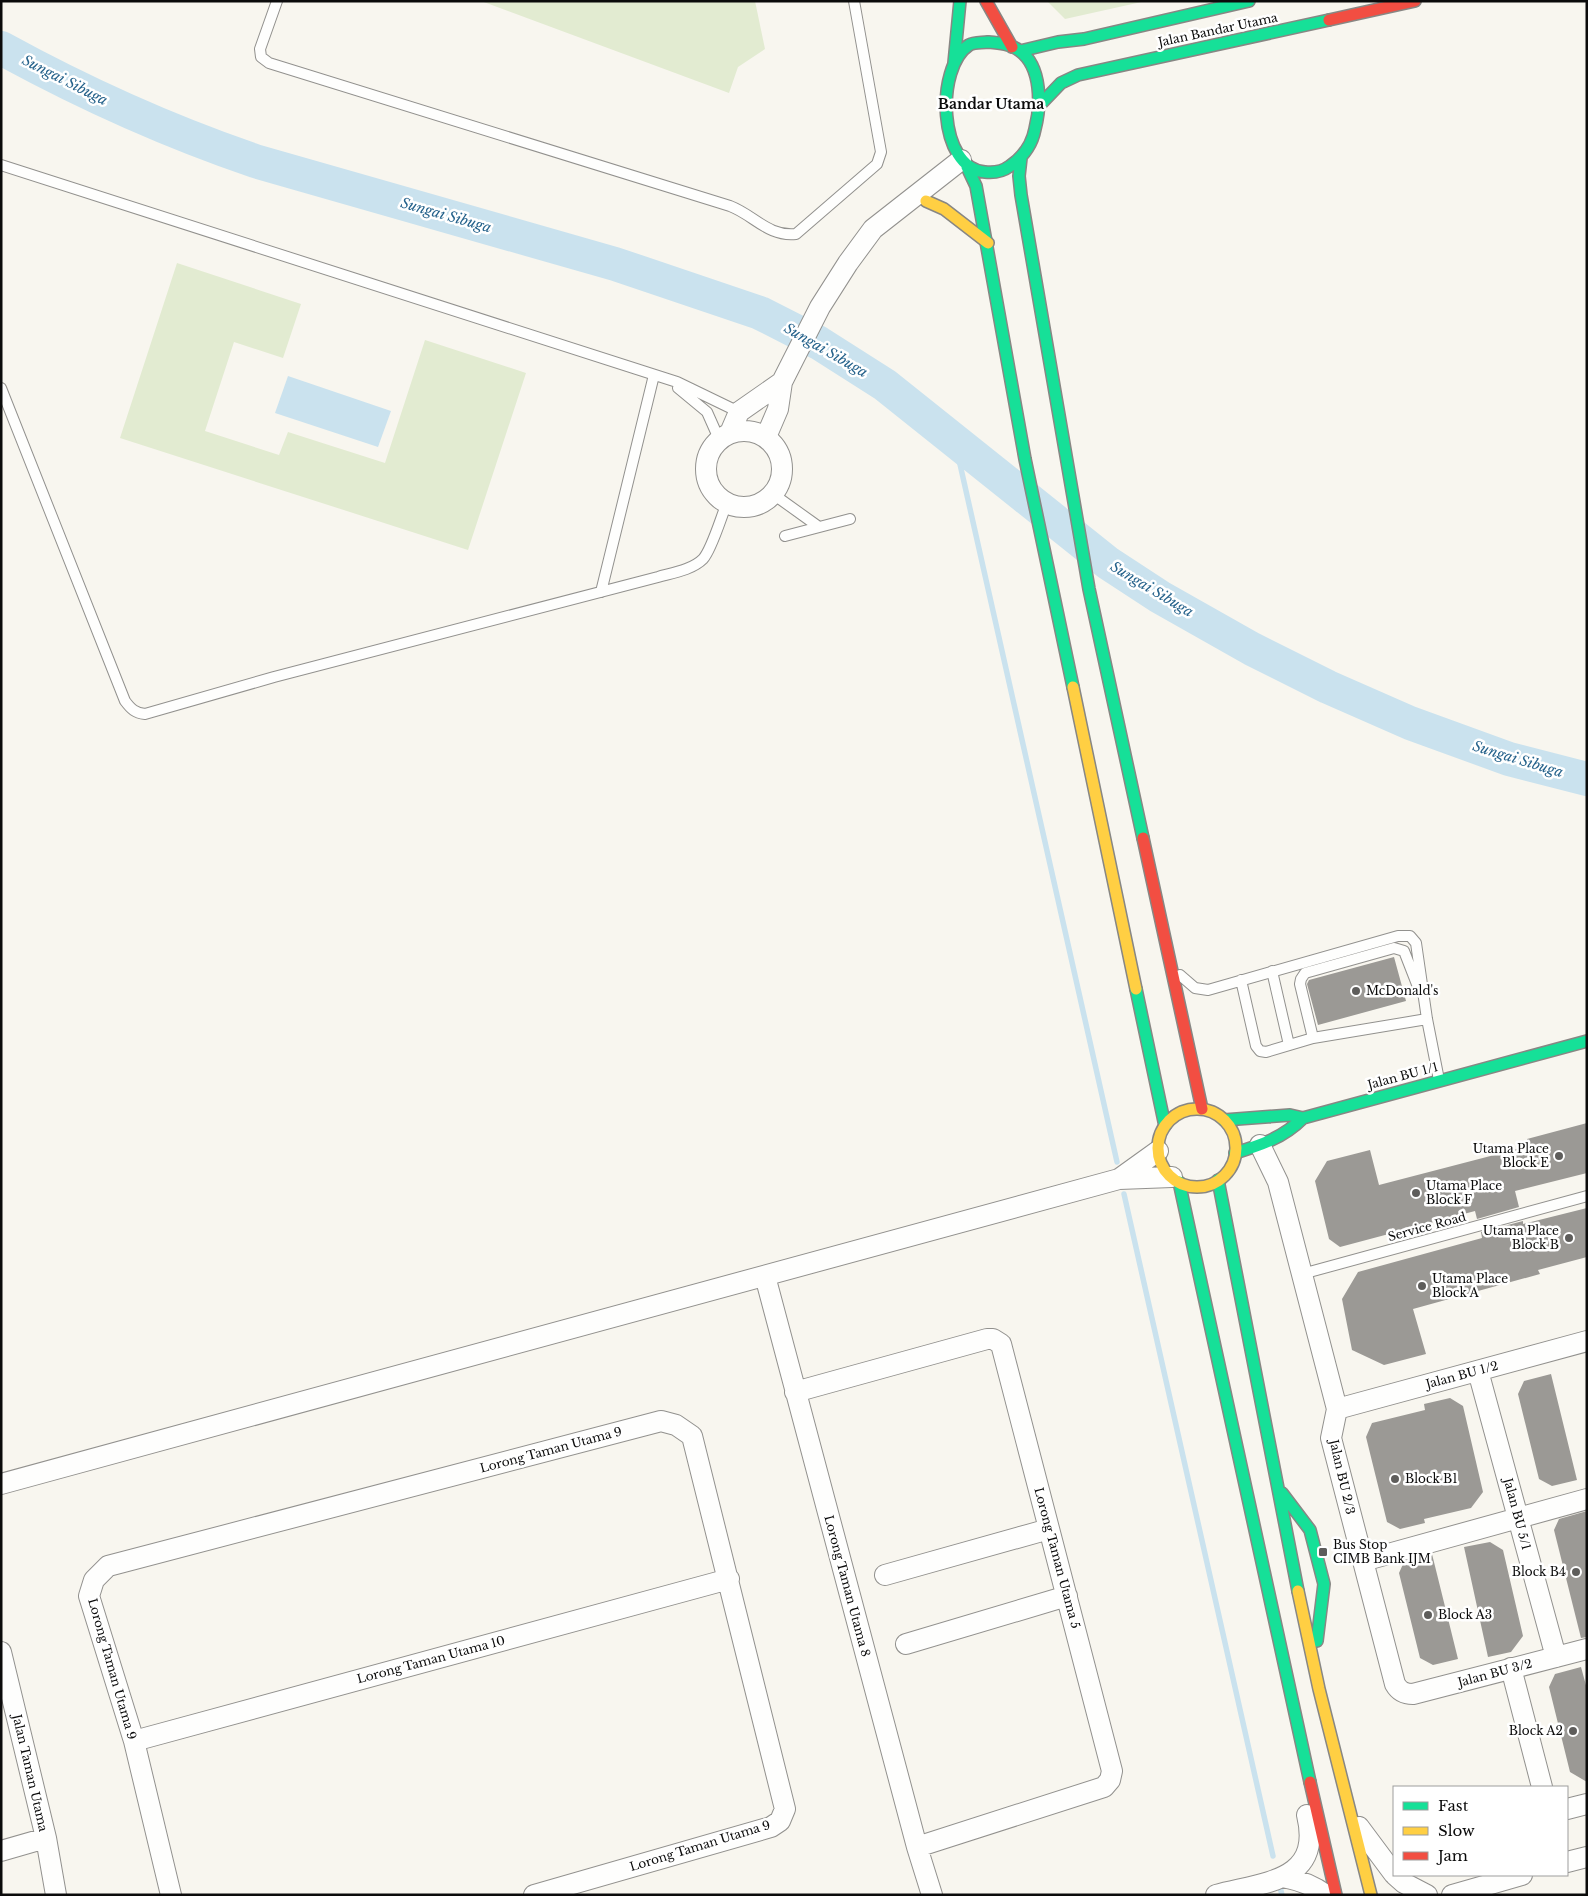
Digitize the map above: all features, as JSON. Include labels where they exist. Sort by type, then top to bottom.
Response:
[{"type":"street","points":[[960,1],[954,63],[949,79],[946,116],[951,138],[976,186],[988,243],[1025,459],[1165,1126]]},
{"type":"street","points":[[964,163],[979,172],[992,173],[1006,169],[1021,158],[1030,145],[1035,131],[1038,107],[1036,72],[1030,61],[1016,49],[986,1]]},
{"type":"street","name":"Jalan Bandar Utama","points":[[1016,49],[1084,38],[1249,1]]},
{"type":"street","name":"Jalan Bandar Utama","points":[[1038,107],[1060,83],[1078,75],[1415,1]]},
{"type":"street","points":[[954,63],[962,51],[972,44],[1002,43],[1016,49]]},
{"type":"street","points":[[1021,158],[1019,176],[1021,194],[1089,589],[1202,1109]]},
{"type":"street","points":[[858,250],[926,201],[964,163]]},
{"type":"street","points":[[766,437],[778,410],[785,376],[820,308],[848,263],[873,229],[964,163]]},
{"type":"street","points":[[926,201],[944,210],[988,243]]},
{"type":"street","points":[[724,436],[749,430],[766,437],[776,446],[783,470],[780,483],[773,494],[763,502],[752,507],[726,504],[716,496],[709,486],[706,474],[706,461],[711,449],[724,436],[738,412],[785,376]]},
{"type":"street","name":"Jalan BU 1/1","points":[[1224,1120],[1290,1115],[1303,1118],[1587,1040]]},
{"type":"street","points":[[1191,1109],[1202,1109],[1218,1115],[1231,1130],[1235,1141],[1235,1153],[1232,1163],[1218,1180],[1209,1184],[1189,1186],[1175,1180],[1165,1170],[1158,1151],[1159,1138],[1165,1126],[1181,1112],[1191,1109]]},
{"type":"street","points":[[1235,1153],[1260,1145],[1290,1131],[1303,1118]]},
{"type":"street","name":"Jalan BU 2/3","points":[[1260,1145],[1278,1182],[1302,1274],[1337,1409],[1331,1438],[1395,1684],[1402,1692]]},
{"type":"street","points":[[1119,1179],[1158,1151]]},
{"type":"street","points":[[1,1484],[1119,1179],[1175,1180]]},
{"type":"street","points":[[1175,1180],[1336,1895]]},
{"type":"street","points":[[1218,1180],[1252,1363],[1313,1658],[1371,1895]]},
{"type":"street","name":"Lorong Taman Utama 8","points":[[765,1276],[917,1847],[932,1895]]},
{"type":"street","name":"Lorong Taman Utama 5","points":[[795,1392],[987,1339],[993,1339],[1001,1344],[1112,1771],[1110,1780],[1104,1787],[917,1847]]},
{"type":"street","name":"Jalan BU 1/2","points":[[1337,1409],[1587,1341]]},
{"type":"street","name":"Jalan BU 5/1","points":[[1478,1371],[1556,1657]]},
{"type":"street","name":"Lorong Taman Utama 9","points":[[171,1895],[134,1741],[89,1596],[94,1580],[108,1566],[661,1421],[676,1425],[692,1436],[785,1809],[780,1821],[771,1827],[534,1895]]},
{"type":"street","points":[[1278,1488],[1310,1530],[1324,1584],[1319,1632],[1313,1658]]},
{"type":"street","points":[[1363,1561],[1587,1498]]},
{"type":"street","points":[[885,1575],[1049,1529]]},
{"type":"street","name":"Lorong Taman Utama 10","points":[[134,1741],[729,1579]]},
{"type":"street","points":[[906,1644],[1067,1596]]},
{"type":"street","name":"Jalan BU 3/2","points":[[1402,1692],[1413,1694],[1587,1649]]},
{"type":"street","name":"Jalan Taman Utama","points":[[1,1652],[46,1838],[56,1895]]},
{"type":"street","points":[[1511,1668],[1542,1786]]},
{"type":"street","points":[[1216,1895],[1282,1877],[1293,1871],[1303,1862],[1309,1851],[1311,1831],[1299,1782],[1305,1758]]},
{"type":"street","points":[[1568,1809],[1587,1804]]},
{"type":"street","points":[[1353,1819],[1393,1871]]},
{"type":"street","points":[[1,1851],[46,1838]]},
{"type":"street","points":[[1397,1876],[1404,1883],[1427,1895]]},
{"type":"street","points":[[1452,1895],[1518,1876]]},
{"type":"street","points":[[1282,1877],[1298,1880],[1326,1895]]},
{"type":"lane","points":[[278,1],[260,49],[261,57],[269,63],[723,203],[777,233],[786,235],[796,234],[877,164],[880,158],[881,152],[854,1]]},
{"type":"lane","points":[[1,166],[677,382],[738,412]]},
{"type":"lane","points":[[601,592],[654,375]]},
{"type":"lane","points":[[665,379],[707,412],[724,436]]},
{"type":"lane","points":[[1,388],[125,701],[129,707],[145,714],[274,677],[686,568],[702,559],[708,550],[726,504]]},
{"type":"lane","points":[[773,494],[819,527]]},
{"type":"lane","points":[[785,536],[850,519]]},
{"type":"lane","points":[[1170,966],[1195,988],[1208,990],[1398,936],[1410,936],[1416,943],[1427,1019],[1440,1080]]},
{"type":"lane","points":[[1313,1038],[1300,984],[1301,978],[1305,973],[1384,950],[1394,948],[1404,951],[1426,1006]]},
{"type":"lane","points":[[1272,971],[1289,1045]]},
{"type":"lane","points":[[1241,980],[1256,1046],[1260,1051],[1266,1052],[1313,1038],[1427,1019]]},
{"type":"lane","name":"Service Road","points":[[1302,1274],[1587,1196]]},
{"type":"green space","points":[[481,1],[755,1],[765,49],[738,67],[729,93]]},
{"type":"green space","points":[[1047,1],[1146,1],[1065,19]]},
{"type":"green space","points":[[177,263],[301,304],[283,358],[234,342],[205,431],[279,455],[288,432],[385,463],[425,340],[526,373],[468,550],[120,438]]},
{"type":"water","points":[[288,376],[391,411],[378,447],[275,413]]},
{"type":"building","name":"McDonald's","points":[[1394,957],[1406,1001],[1318,1025],[1307,984],[1309,980]]},
{"type":"building","name":"Utama Place Block F","points":[[1587,1123],[1587,1173],[1515,1191],[1519,1207],[1477,1219],[1475,1211],[1340,1247],[1329,1239],[1315,1181],[1327,1161],[1370,1150],[1379,1185],[1529,1146],[1527,1139]]},
{"type":"building","name":"Utama Place Block A","points":[[1587,1208],[1587,1257],[1538,1270],[1540,1274],[1413,1309],[1426,1354],[1384,1365],[1352,1350],[1342,1299],[1358,1272],[1482,1238],[1481,1232]]},
{"type":"building","points":[[1551,1374],[1577,1480],[1552,1486],[1539,1479],[1518,1394],[1524,1381]]},
{"type":"building","points":[[1450,1398],[1463,1406],[1483,1492],[1471,1508],[1424,1519],[1425,1523],[1400,1529],[1387,1522],[1366,1437],[1372,1423],[1425,1410],[1424,1404]]},
{"type":"building","name":"Block B4","points":[[1587,1511],[1587,1637],[1581,1638],[1554,1530],[1559,1519]]},
{"type":"building","points":[[1490,1542],[1503,1550],[1523,1636],[1511,1652],[1488,1657],[1464,1547]]},
{"type":"building","name":"Block A3","points":[[1432,1554],[1458,1659],[1433,1665],[1420,1658],[1399,1573],[1404,1562]]},
{"type":"building","name":"Block A2","points":[[1581,1667],[1587,1689],[1587,1782],[1570,1772],[1549,1687],[1555,1674]]},
{"type":"waterway","name":"Sungai Sibuga","points":[[1,48],[126,110],[190,137],[255,161],[615,264],[760,313],[819,343],[885,385],[1108,563],[1160,597],[1252,649],[1328,687],[1410,723],[1509,759],[1587,779]]},
{"type":"waterway","points":[[955,442],[1117,1162]]},
{"type":"waterway","points":[[1124,1194],[1273,1856]]},
{"type":"waterway","points":[[1280,1887],[1282,1895]]},
{"type":"traffic: fast","points":[[954,63],[960,1]]},
{"type":"traffic: fast","points":[[1020,51],[1058,42],[1084,39],[1249,1]]},
{"type":"traffic: fast","points":[[1038,107],[1061,83],[1078,75],[1329,20]]},
{"type":"traffic: fast","points":[[988,42],[1001,43],[1013,47],[1027,58],[1036,77],[1039,98],[1035,129],[1032,140],[1026,150],[1019,159],[1007,168],[992,172],[969,167],[958,154],[950,136],[947,116],[947,94],[951,74],[958,57],[969,45],[988,42]]},
{"type":"traffic: fast","points":[[1021,158],[1019,176],[1021,195],[1089,589],[1143,838]]},
{"type":"traffic: fast","points":[[967,167],[976,186],[1025,459],[1073,687]]},
{"type":"traffic: fast","points":[[1136,989],[1165,1126]]},
{"type":"traffic: fast","points":[[1224,1120],[1290,1115],[1303,1118],[1587,1041]]},
{"type":"traffic: fast","points":[[1235,1153],[1280,1136],[1303,1118]]},
{"type":"traffic: fast","points":[[1218,1180],[1298,1591]]},
{"type":"traffic: fast","points":[[1179,1182],[1310,1782]]},
{"type":"traffic: fast","points":[[1282,1493],[1310,1530],[1324,1584],[1317,1641]]},
{"type":"traffic: slow","points":[[926,201],[944,209],[988,243]]},
{"type":"traffic: slow","points":[[1073,687],[1136,989]]},
{"type":"traffic: slow","points":[[1197,1109],[1212,1112],[1224,1121],[1233,1133],[1236,1148],[1233,1163],[1224,1175],[1212,1184],[1197,1187],[1182,1184],[1170,1175],[1161,1163],[1158,1148],[1161,1133],[1170,1121],[1182,1112],[1197,1109]]},
{"type":"traffic: slow","points":[[1298,1591],[1319,1689],[1371,1895]]},
{"type":"traffic: jam","points":[[986,1],[1012,47]]},
{"type":"traffic: jam","points":[[1329,20],[1415,1]]},
{"type":"traffic: jam","points":[[1143,838],[1202,1109]]},
{"type":"traffic: jam","points":[[1310,1782],[1336,1895]]},
{"type":"place","name":"McDonald's","points":[[1356,991]]},
{"type":"place","name":"Utama Place Block E","points":[[1559,1156]]},
{"type":"place","name":"Utama Place Block F","points":[[1416,1193]]},
{"type":"place","name":"Utama Place Block B","points":[[1569,1238]]},
{"type":"place","name":"Utama Place Block A","points":[[1422,1286]]},
{"type":"place","name":"Block B1","points":[[1395,1479]]},
{"type":"place","name":"Bus Stop CIMB Bank IJM","points":[[1323,1552]]},
{"type":"place","name":"Block B4","points":[[1576,1572]]},
{"type":"place","name":"Block A3","points":[[1428,1615]]},
{"type":"place","name":"Block A2","points":[[1573,1731]]},
{"type":"district","name":"Bandar Utama","points":[[991,104]]}]
